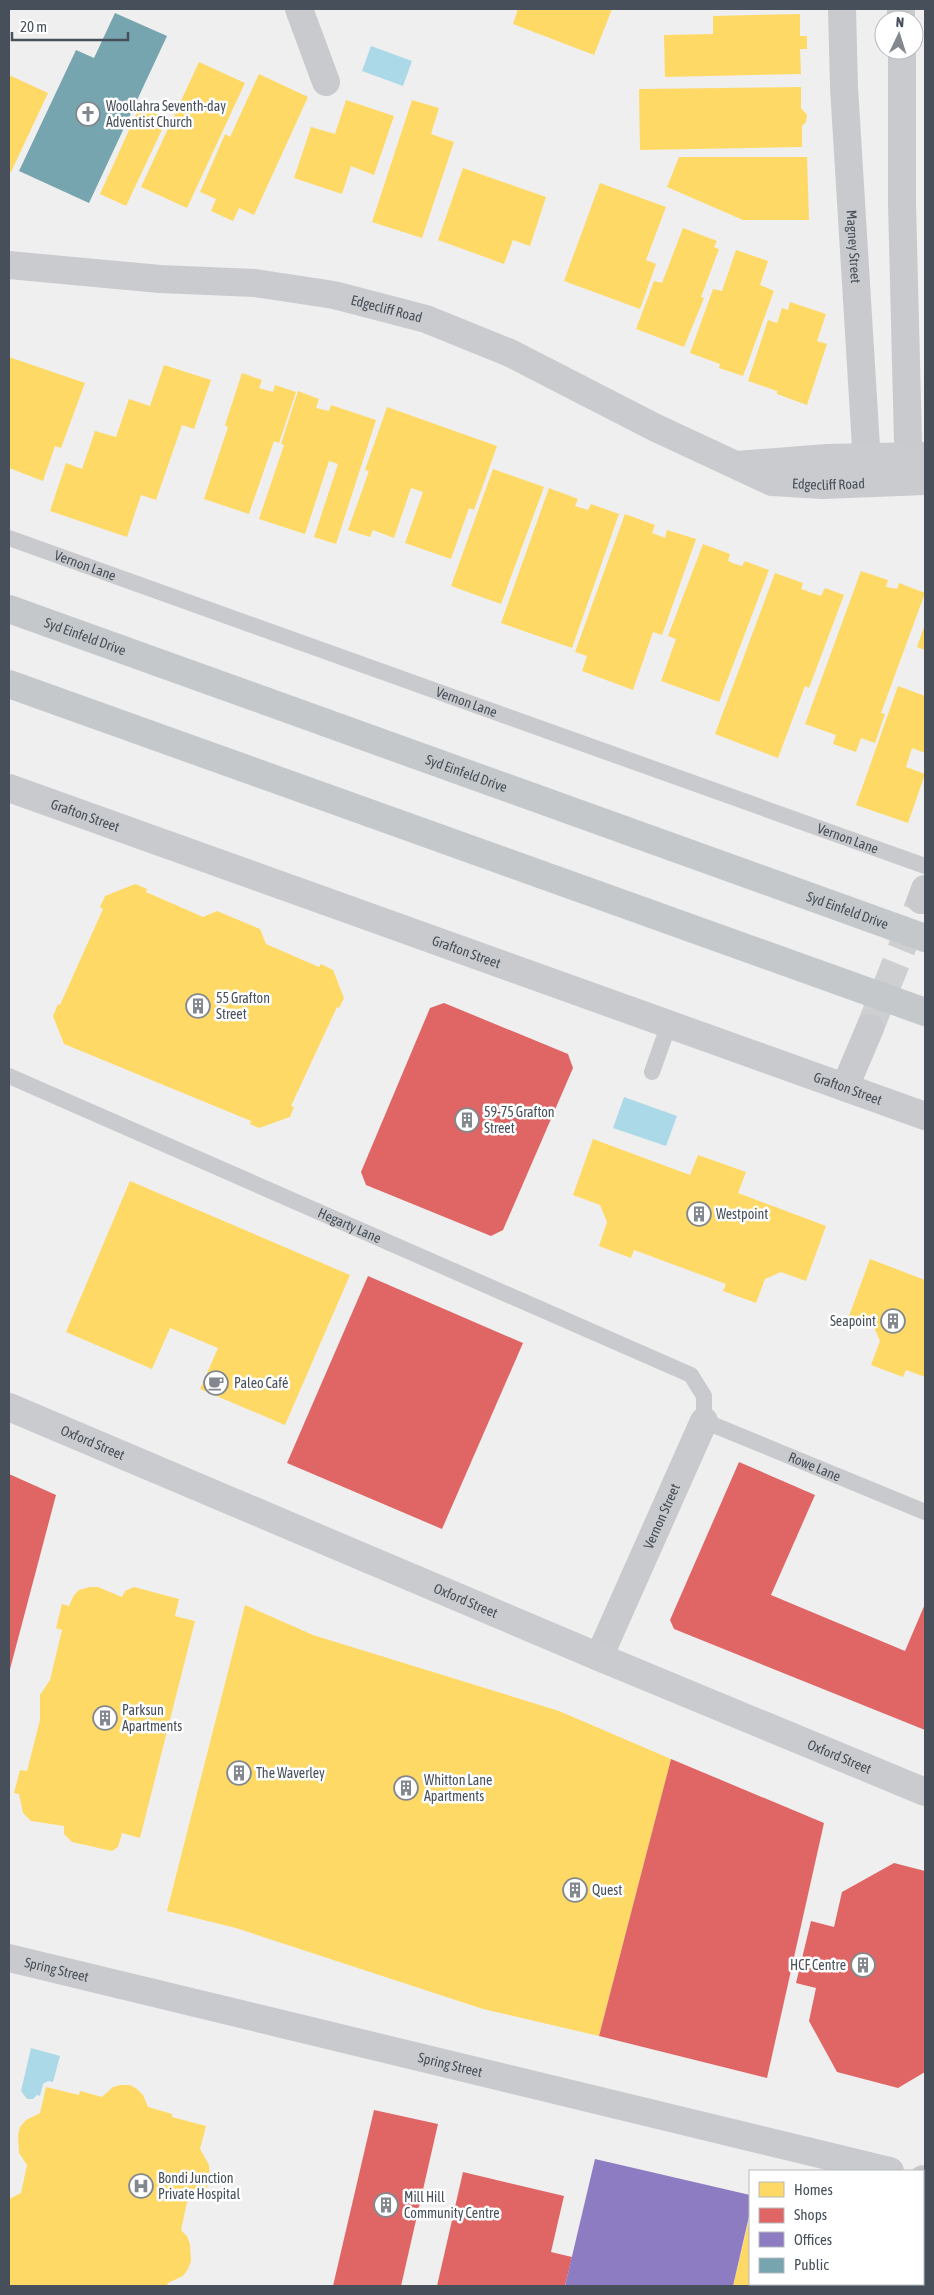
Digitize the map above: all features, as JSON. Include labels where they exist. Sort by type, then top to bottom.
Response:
[{"type":"main road","name":"Syd Einfeld Drive","points":[[9,610],[925,938]]},
{"type":"main road","points":[[9,684],[925,1012]]},
{"type":"street","points":[[299,9],[326,82]]},
{"type":"street","name":"Magney Street","points":[[842,9],[844,87],[867,471]]},
{"type":"street","points":[[902,60],[902,203],[917,469]]},
{"type":"street","name":"Edgecliff Road","points":[[9,265],[160,279],[255,282],[334,295],[426,319],[510,353],[656,428],[772,482],[823,485],[867,471],[917,469]]},
{"type":"street","name":"Grafton Street","points":[[9,788],[925,1116]]},
{"type":"street","points":[[845,1087],[870,1028]]},
{"type":"street","name":"Oxford Street","points":[[9,1407],[599,1657],[925,1792]]},
{"type":"street","name":"Vernon Street","points":[[599,1657],[704,1421]]},
{"type":"street","name":"Spring Street","points":[[9,1958],[886,2170]]},
{"type":"lane","name":"Vernon Lane","points":[[9,538],[925,866]]},
{"type":"lane","points":[[652,1072],[669,1024]]},
{"type":"lane","name":"Hegarty Lane","points":[[9,1076],[691,1375]]},
{"type":"lane","name":"Vernon Street","points":[[691,1375],[704,1396],[704,1421]]},
{"type":"lane","name":"Rowe Lane","points":[[704,1421],[925,1512]]},
{"type":"water","points":[[371,46],[412,61],[403,86],[362,71]]},
{"type":"water","points":[[624,1097],[677,1116],[666,1146],[613,1128]]},
{"type":"water","points":[[31,2048],[60,2056],[53,2082],[48,2081],[43,2084],[40,2096],[37,2095],[33,2099],[27,2099],[21,2091]]},
{"type":"building: Homes","points":[[518,9],[612,9],[594,55],[513,24]]},
{"type":"building: Homes","points":[[800,14],[800,36],[807,36],[807,49],[800,49],[801,74],[665,77],[664,35],[713,34],[713,16]]},
{"type":"building: Homes","points":[[199,62],[245,83],[187,208],[141,187]]},
{"type":"building: Homes","points":[[259,74],[308,97],[254,215],[239,208],[233,221],[211,211],[216,199],[200,192],[225,134],[230,137]]},
{"type":"building: Homes","points":[[9,75],[48,93],[11,172],[9,171]]},
{"type":"building: Homes","points":[[801,87],[801,108],[807,115],[806,122],[802,126],[802,147],[640,150],[639,89]]},
{"type":"building: Homes","points":[[346,100],[394,116],[374,175],[351,166],[342,194],[294,178],[311,127],[335,134]]},
{"type":"building: Homes","points":[[412,100],[439,108],[431,134],[454,142],[422,238],[372,222]]},
{"type":"building: Homes","points":[[140,106],[167,119],[126,206],[100,194]]},
{"type":"building: Homes","points":[[679,157],[807,157],[809,220],[743,220],[667,187]]},
{"type":"building: Homes","points":[[463,168],[546,197],[530,246],[513,240],[504,264],[438,240]]},
{"type":"building: Homes","points":[[600,183],[666,207],[646,260],[656,264],[640,309],[564,281]]},
{"type":"building: Homes","points":[[683,228],[717,241],[714,247],[719,249],[701,297],[704,298],[684,347],[636,329],[654,281],[662,283]]},
{"type":"building: Homes","points":[[736,250],[768,261],[760,285],[774,291],[743,376],[719,368],[720,364],[690,353],[713,289],[722,291]]},
{"type":"building: Homes","points":[[790,302],[826,314],[817,341],[827,344],[807,405],[777,394],[777,391],[748,381],[768,320],[777,323],[782,308],[788,310]]},
{"type":"building: Homes","points":[[9,357],[85,383],[61,448],[55,446],[43,481],[9,468]]},
{"type":"building: Homes","points":[[164,365],[211,380],[194,429],[182,425],[156,500],[141,495],[127,537],[50,511],[66,463],[82,469],[95,431],[116,437],[129,399],[150,406]]},
{"type":"building: Homes","points":[[242,373],[262,380],[259,388],[273,392],[275,385],[296,392],[279,443],[274,441],[249,514],[204,499],[228,427],[225,425]]},
{"type":"building: Homes","points":[[298,391],[319,399],[316,408],[329,411],[331,405],[376,420],[336,544],[314,537],[338,464],[329,461],[305,534],[259,519],[284,445],[281,444]]},
{"type":"building: Homes","points":[[387,407],[497,446],[474,510],[469,508],[451,559],[405,543],[423,492],[411,488],[394,538],[373,530],[370,537],[348,530],[369,471],[365,470]]},
{"type":"building: Homes","points":[[493,469],[544,487],[501,604],[451,586]]},
{"type":"building: Homes","points":[[549,488],[578,499],[575,506],[588,510],[591,504],[619,514],[572,648],[501,623]]},
{"type":"building: Homes","points":[[625,514],[655,525],[652,533],[665,538],[667,530],[696,539],[662,635],[653,632],[633,690],[582,671],[587,656],[575,652]]},
{"type":"building: Homes","points":[[703,544],[730,554],[728,561],[735,564],[742,566],[745,561],[769,570],[719,702],[661,681],[676,639],[668,636]]},
{"type":"building: Homes","points":[[861,571],[888,580],[886,587],[897,589],[899,583],[925,593],[881,713],[885,714],[875,743],[861,738],[856,752],[833,744],[836,735],[805,724]]},
{"type":"building: Homes","points":[[775,573],[803,583],[801,589],[821,596],[825,588],[844,595],[809,688],[805,686],[778,758],[715,734]]},
{"type":"building: Homes","points":[[925,624],[925,650],[917,647]]},
{"type":"building: Homes","points":[[898,686],[925,696],[925,753],[912,748],[906,767],[925,774],[908,823],[856,805]]},
{"type":"building: Homes","name":"55 Grafton Street","points":[[135,884],[147,889],[146,892],[203,917],[217,911],[260,929],[266,944],[319,967],[321,964],[333,970],[344,998],[339,1008],[337,1007],[291,1106],[294,1107],[290,1117],[259,1128],[250,1124],[251,1121],[64,1044],[53,1016],[58,1004],[60,1005],[103,909],[100,907],[105,896]]},
{"type":"building: Homes","name":"Westpoint","points":[[593,1139],[690,1175],[698,1155],[746,1172],[738,1193],[826,1226],[806,1281],[781,1272],[765,1279],[756,1303],[723,1291],[726,1284],[634,1250],[631,1258],[599,1246],[607,1222],[600,1205],[573,1195]]},
{"type":"building: Homes","points":[[130,1181],[350,1275],[285,1425],[200,1389],[218,1348],[170,1328],[152,1369],[66,1332]]},
{"type":"building: Homes","name":"Seapoint","points":[[870,1259],[925,1280],[925,1377],[906,1370],[903,1377],[871,1365],[880,1341],[873,1325],[849,1316]]},
{"type":"building: Homes","name":"Parksun Apartments","points":[[98,1587],[122,1597],[125,1591],[134,1587],[179,1599],[175,1616],[195,1621],[140,1838],[122,1833],[118,1847],[112,1851],[72,1842],[64,1834],[64,1826],[31,1821],[23,1813],[19,1794],[14,1793],[20,1770],[27,1771],[40,1720],[40,1695],[50,1680],[62,1630],[56,1628],[62,1604],[69,1606],[74,1595],[79,1590]]},
{"type":"building: Homes","points":[[245,1605],[313,1635],[559,1711],[671,1759],[599,2036],[483,2009],[236,1928],[167,1911]]},
{"type":"building: Homes","points":[[130,2085],[137,2089],[143,2095],[148,2107],[172,2114],[172,2117],[206,2126],[200,2149],[209,2165],[210,2182],[201,2196],[187,2202],[181,2230],[187,2236],[190,2244],[191,2261],[188,2269],[183,2276],[168,2283],[167,2286],[9,2286],[9,2199],[21,2193],[27,2165],[19,2153],[18,2135],[20,2127],[26,2120],[40,2113],[46,2087],[79,2095],[80,2091],[102,2097],[113,2087]]},
{"type":"building: Homes","points":[[749,2219],[749,2285],[903,2285],[903,2286],[733,2286]]},
{"type":"building: Shops","name":"59-75 Grafton Street","points":[[444,1003],[568,1054],[573,1068],[503,1230],[491,1236],[366,1185],[361,1172],[430,1008]]},
{"type":"building: Shops","points":[[368,1276],[523,1343],[442,1529],[287,1463]]},
{"type":"building: Shops","points":[[739,1462],[815,1495],[771,1595],[905,1651],[925,1604],[925,1730],[674,1629],[670,1620]]},
{"type":"building: Shops","points":[[9,1474],[56,1495],[9,1673]]},
{"type":"building: Shops","points":[[671,1759],[824,1823],[767,2078],[599,2036]]},
{"type":"building: Shops","name":"HCF Centre","points":[[894,1863],[925,1871],[925,2072],[898,2088],[837,2072],[809,2021],[816,1988],[796,1983],[811,1921],[834,1927],[842,1892]]},
{"type":"building: Shops","name":"Mill Hill Community Centre","points":[[374,2110],[438,2124],[401,2286],[333,2286]]},
{"type":"building: Shops","points":[[463,2172],[564,2196],[551,2252],[572,2257],[565,2286],[437,2286]]},
{"type":"building: Offices","points":[[595,2159],[749,2195],[749,2216],[733,2286],[565,2286]]},
{"type":"building: Public","name":"Woollahra Seventh-day Adventist Church","points":[[115,13],[167,36],[89,203],[19,171],[76,50],[94,58]]},
{"type":"tunnel","points":[[870,1028],[921,900]]},
{"type":"place","name":"Woollahra Seventh-day Adventist Church","points":[[88,114]]},
{"type":"place","name":"55 Grafton Street","points":[[198,1006]]},
{"type":"place","name":"59-75 Grafton Street","points":[[467,1120]]},
{"type":"place","name":"Westpoint","points":[[699,1214]]},
{"type":"place","name":"Seapoint","points":[[893,1321]]},
{"type":"place","name":"Paleo Café","points":[[216,1383]]},
{"type":"place","name":"Parksun Apartments","points":[[105,1718]]},
{"type":"place","name":"The Waverley","points":[[239,1773]]},
{"type":"place","name":"Whitton Lane Apartments","points":[[406,1788]]},
{"type":"place","name":"Quest","points":[[575,1890]]},
{"type":"place","name":"HCF Centre","points":[[863,1965]]},
{"type":"place","name":"Bondi Junction Private Hospital","points":[[141,2186]]},
{"type":"place","name":"Mill Hill Community Centre","points":[[386,2205]]}]
